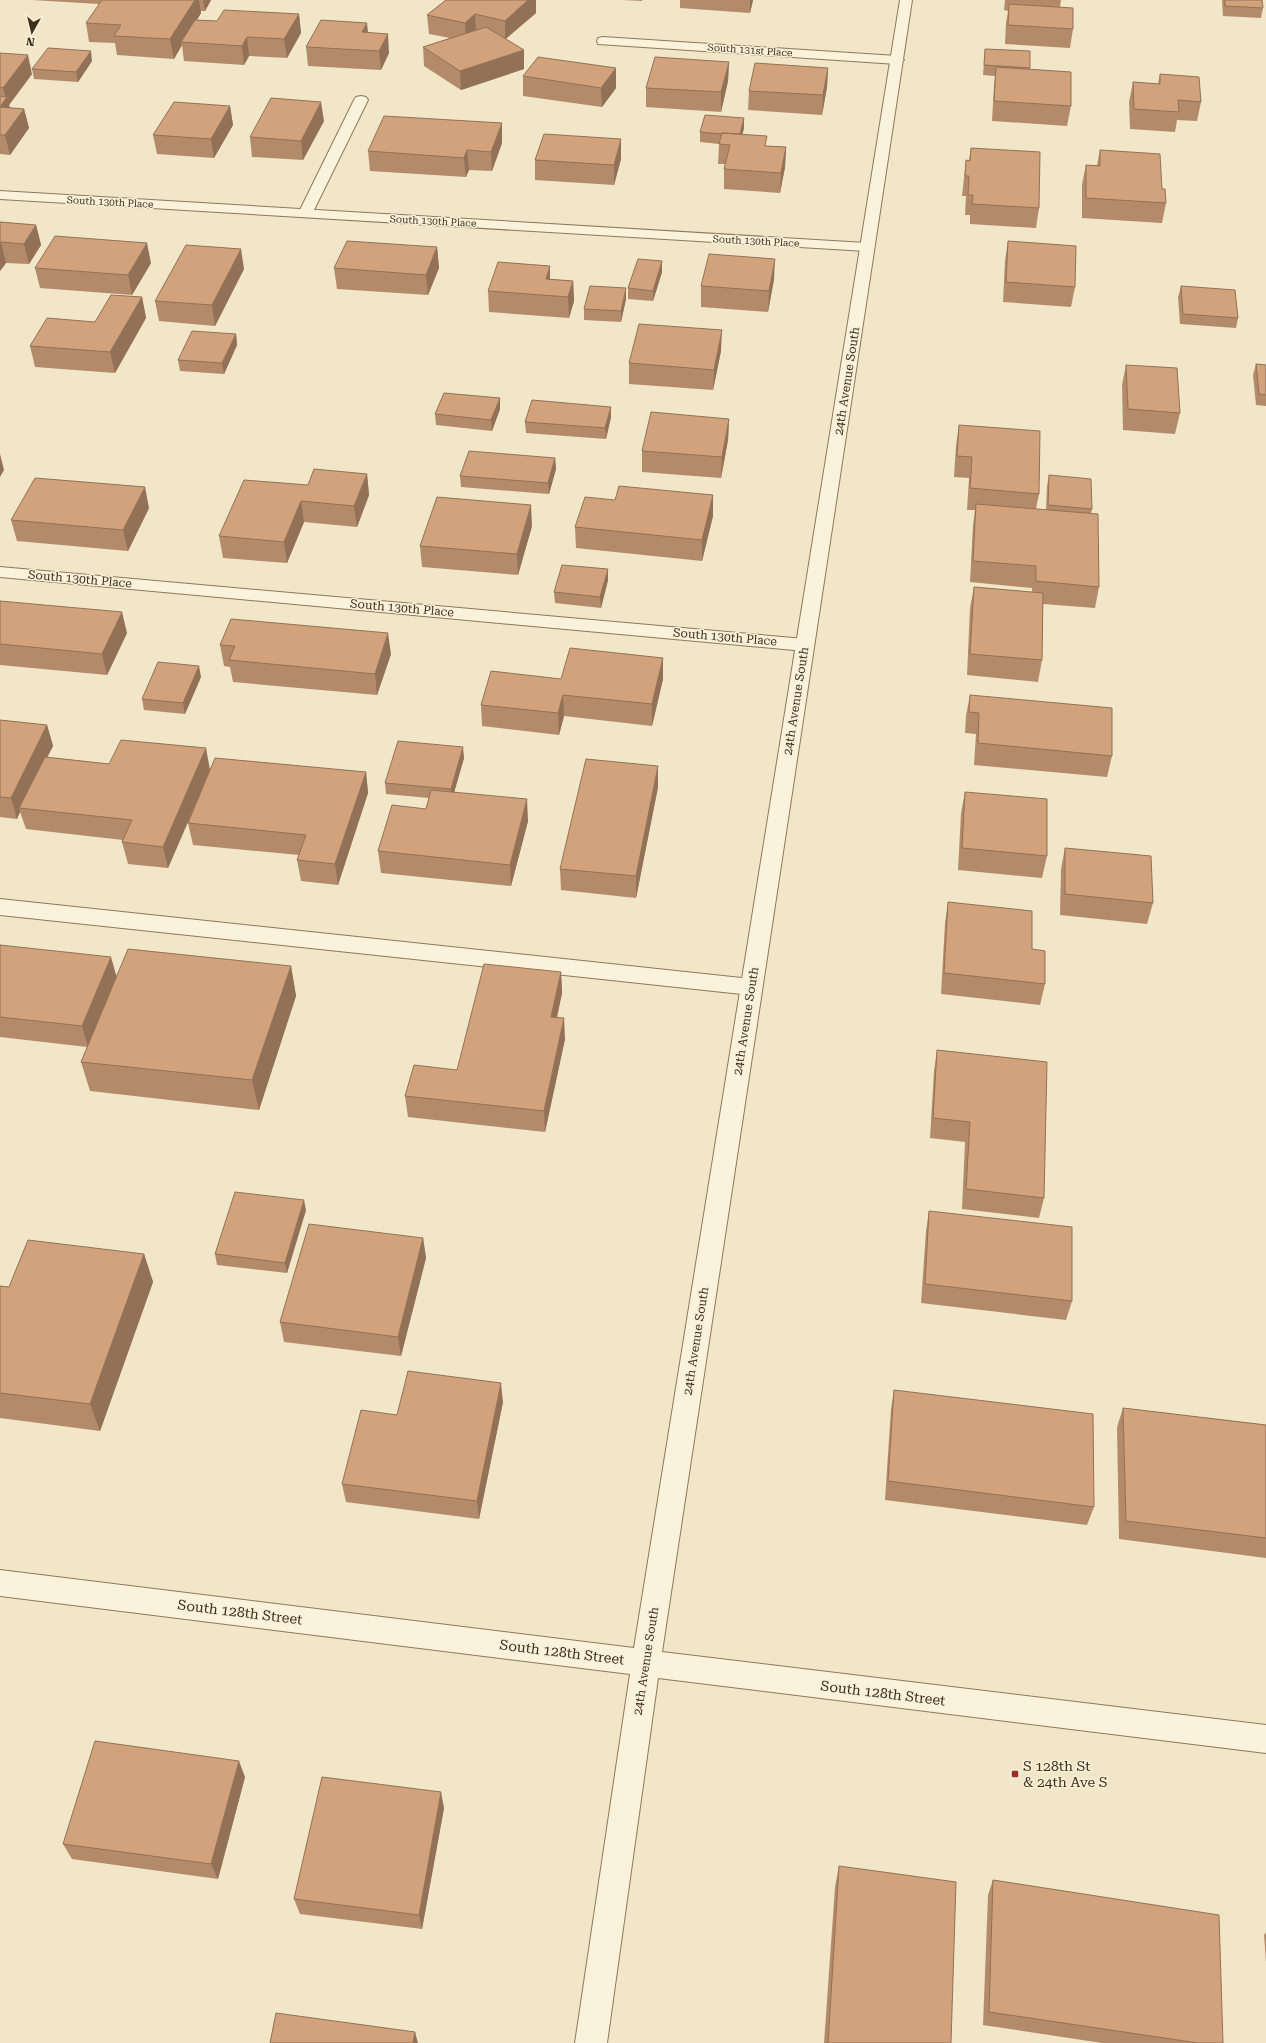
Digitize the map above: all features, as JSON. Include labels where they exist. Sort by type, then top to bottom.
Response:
[{"type":"street","name":"24th Avenue South","points":[[591,2043],[646,1663],[751,987],[863,282],[866,248],[906,0]]},
{"type":"street","name":"South 131st Place","points":[[603,41],[897,60]]},
{"type":"street","points":[[305,214],[361,100]]},
{"type":"street","name":"South 130th Place","points":[[0,195],[866,248]]},
{"type":"street","name":"South 130th Place","points":[[0,572],[805,645]]},
{"type":"street","points":[[0,907],[751,987]]},
{"type":"street","name":"South 128th Street","points":[[0,1583],[646,1663],[787,1682],[1266,1739]]},
{"type":"building","points":[[102,0],[195,0],[170,39],[114,36],[121,25],[86,23]]},
{"type":"building","points":[[446,0],[528,0],[505,21],[475,14],[465,23],[427,15]]},
{"type":"building","points":[[1225,0],[1262,0],[1263,8],[1225,6]]},
{"type":"building","points":[[1009,4],[1073,8],[1073,29],[1008,25]]},
{"type":"building","points":[[224,10],[299,14],[284,39],[247,37],[242,46],[181,42],[195,20],[217,21]]},
{"type":"building","points":[[321,20],[367,23],[362,32],[388,34],[379,51],[306,47]]},
{"type":"building","points":[[486,27],[524,50],[460,71],[423,47]]},
{"type":"building","points":[[48,48],[91,51],[76,72],[32,69]]},
{"type":"building","points":[[985,49],[1030,51],[1030,68],[984,65]]},
{"type":"building","points":[[0,53],[28,55],[3,88],[0,87]]},
{"type":"building","points":[[538,57],[616,68],[601,88],[523,76]]},
{"type":"building","points":[[655,57],[729,62],[721,92],[646,88]]},
{"type":"building","points":[[755,63],[828,68],[823,95],[749,91]]},
{"type":"building","points":[[996,67],[1071,72],[1071,106],[994,101]]},
{"type":"building","points":[[1160,74],[1199,77],[1201,102],[1178,100],[1179,112],[1134,109],[1133,82],[1160,84]]},
{"type":"building","points":[[0,96],[7,97],[0,107]]},
{"type":"building","points":[[271,98],[321,102],[301,141],[250,137]]},
{"type":"building","points":[[174,102],[230,106],[211,139],[153,135]]},
{"type":"building","points":[[0,107],[24,109],[5,135],[0,135]]},
{"type":"building","points":[[705,115],[744,118],[740,134],[700,132]]},
{"type":"building","points":[[384,116],[502,123],[491,152],[467,150],[464,158],[368,151]]},
{"type":"building","points":[[722,133],[767,136],[765,146],[786,147],[781,173],[724,169],[730,145],[719,144]]},
{"type":"building","points":[[544,134],[621,139],[614,165],[535,160]]},
{"type":"building","points":[[971,148],[1040,152],[1039,208],[972,204],[973,195],[968,195],[969,176],[965,176],[966,160],[970,161]]},
{"type":"building","points":[[1100,150],[1160,154],[1162,189],[1165,189],[1166,203],[1086,198],[1086,165],[1100,166]]},
{"type":"building","points":[[0,222],[36,225],[24,244],[1,242],[0,244]]},
{"type":"building","points":[[55,236],[147,243],[128,275],[35,268]]},
{"type":"building","points":[[347,241],[437,247],[426,275],[334,268]]},
{"type":"building","points":[[1008,241],[1076,246],[1075,287],[1006,282]]},
{"type":"building","points":[[186,245],[241,249],[212,305],[155,301]]},
{"type":"building","points":[[709,254],[775,259],[769,291],[701,286]]},
{"type":"building","points":[[638,259],[662,261],[653,291],[628,288]]},
{"type":"building","points":[[498,262],[550,266],[546,279],[573,281],[568,297],[488,291]]},
{"type":"building","points":[[590,286],[626,288],[621,311],[584,309]]},
{"type":"building","points":[[1181,286],[1235,290],[1238,318],[1183,314]]},
{"type":"building","points":[[111,295],[142,297],[110,352],[30,346],[47,318],[95,322]]},
{"type":"building","points":[[639,324],[722,330],[714,370],[629,363]]},
{"type":"building","points":[[192,331],[236,334],[222,363],[178,360]]},
{"type":"building","points":[[1256,364],[1266,365],[1266,395],[1259,394]]},
{"type":"building","points":[[1126,365],[1177,368],[1180,413],[1128,409]]},
{"type":"building","points":[[444,393],[500,398],[491,420],[435,414]]},
{"type":"building","points":[[532,400],[611,407],[605,428],[525,422]]},
{"type":"building","points":[[651,412],[729,419],[722,457],[642,451]]},
{"type":"building","points":[[959,425],[1040,431],[1039,494],[970,488],[972,457],[957,456]]},
{"type":"building","points":[[469,451],[555,458],[548,483],[460,476]]},
{"type":"building","points":[[314,469],[367,474],[354,506],[301,501],[284,542],[219,536],[244,480],[308,485]]},
{"type":"building","points":[[1049,475],[1091,479],[1092,509],[1048,505]]},
{"type":"building","points":[[35,478],[145,487],[123,530],[11,520]]},
{"type":"building","points":[[619,486],[713,495],[702,540],[575,527],[585,497],[615,500]]},
{"type":"building","points":[[437,497],[531,505],[517,554],[420,546]]},
{"type":"building","points":[[976,504],[1098,514],[1099,587],[1036,581],[1036,566],[973,561]]},
{"type":"building","points":[[562,565],[608,569],[600,597],[554,592]]},
{"type":"building","points":[[974,587],[1043,593],[1042,660],[970,654]]},
{"type":"building","points":[[0,601],[122,612],[102,654],[0,644]]},
{"type":"building","points":[[231,619],[388,633],[375,674],[229,660],[235,646],[220,645]]},
{"type":"building","points":[[570,648],[663,658],[652,704],[563,695],[558,713],[481,705],[491,671],[561,679]]},
{"type":"building","points":[[158,662],[199,666],[183,703],[142,699]]},
{"type":"building","points":[[970,695],[1112,708],[1112,756],[978,743],[979,713],[969,712]]},
{"type":"building","points":[[0,720],[47,725],[11,798],[0,797]]},
{"type":"building","points":[[121,740],[206,748],[163,847],[122,842],[132,820],[19,808],[45,757],[109,764]]},
{"type":"building","points":[[398,741],[463,747],[451,789],[385,783]]},
{"type":"building","points":[[215,758],[366,772],[335,864],[297,860],[306,835],[188,823]]},
{"type":"building","points":[[586,759],[658,766],[636,876],[560,869]]},
{"type":"building","points":[[431,790],[527,799],[510,865],[378,851],[392,805],[426,809]]},
{"type":"building","points":[[965,792],[1047,799],[1047,856],[962,848]]},
{"type":"building","points":[[1065,848],[1151,856],[1153,903],[1065,894]]},
{"type":"building","points":[[948,902],[1032,911],[1032,949],[1045,951],[1045,984],[944,973]]},
{"type":"building","points":[[0,945],[111,957],[82,1026],[0,1017]]},
{"type":"building","points":[[128,949],[291,966],[252,1080],[81,1062]]},
{"type":"building","points":[[484,964],[561,972],[551,1017],[564,1018],[544,1111],[405,1096],[414,1065],[457,1070]]},
{"type":"building","points":[[937,1050],[1047,1062],[1044,1198],[966,1189],[970,1122],[933,1118]]},
{"type":"building","points":[[235,1192],[304,1200],[285,1263],[215,1254]]},
{"type":"building","points":[[929,1211],[1072,1227],[1072,1301],[925,1284]]},
{"type":"building","points":[[309,1224],[423,1238],[398,1337],[280,1322]]},
{"type":"building","points":[[28,1240],[144,1254],[90,1404],[0,1393],[0,1286],[9,1287]]},
{"type":"building","points":[[408,1371],[501,1383],[477,1501],[342,1484],[361,1410],[397,1415]]},
{"type":"building","points":[[894,1390],[1093,1414],[1094,1507],[888,1481]]},
{"type":"building","points":[[1123,1408],[1266,1425],[1266,1538],[1126,1521]]},
{"type":"building","points":[[95,1741],[239,1761],[211,1864],[63,1844]]},
{"type":"building","points":[[322,1777],[441,1792],[419,1915],[294,1899]]},
{"type":"building","points":[[839,1866],[956,1882],[951,2043],[828,2043]]},
{"type":"building","points":[[993,1880],[1219,1915],[1223,2043],[1198,2043],[989,2012]]},
{"type":"building","points":[[276,2013],[415,2032],[413,2043],[270,2043]]},
{"type":"place","name":"S 128th St & 24th Ave S","points":[[1015,1774]]}]
